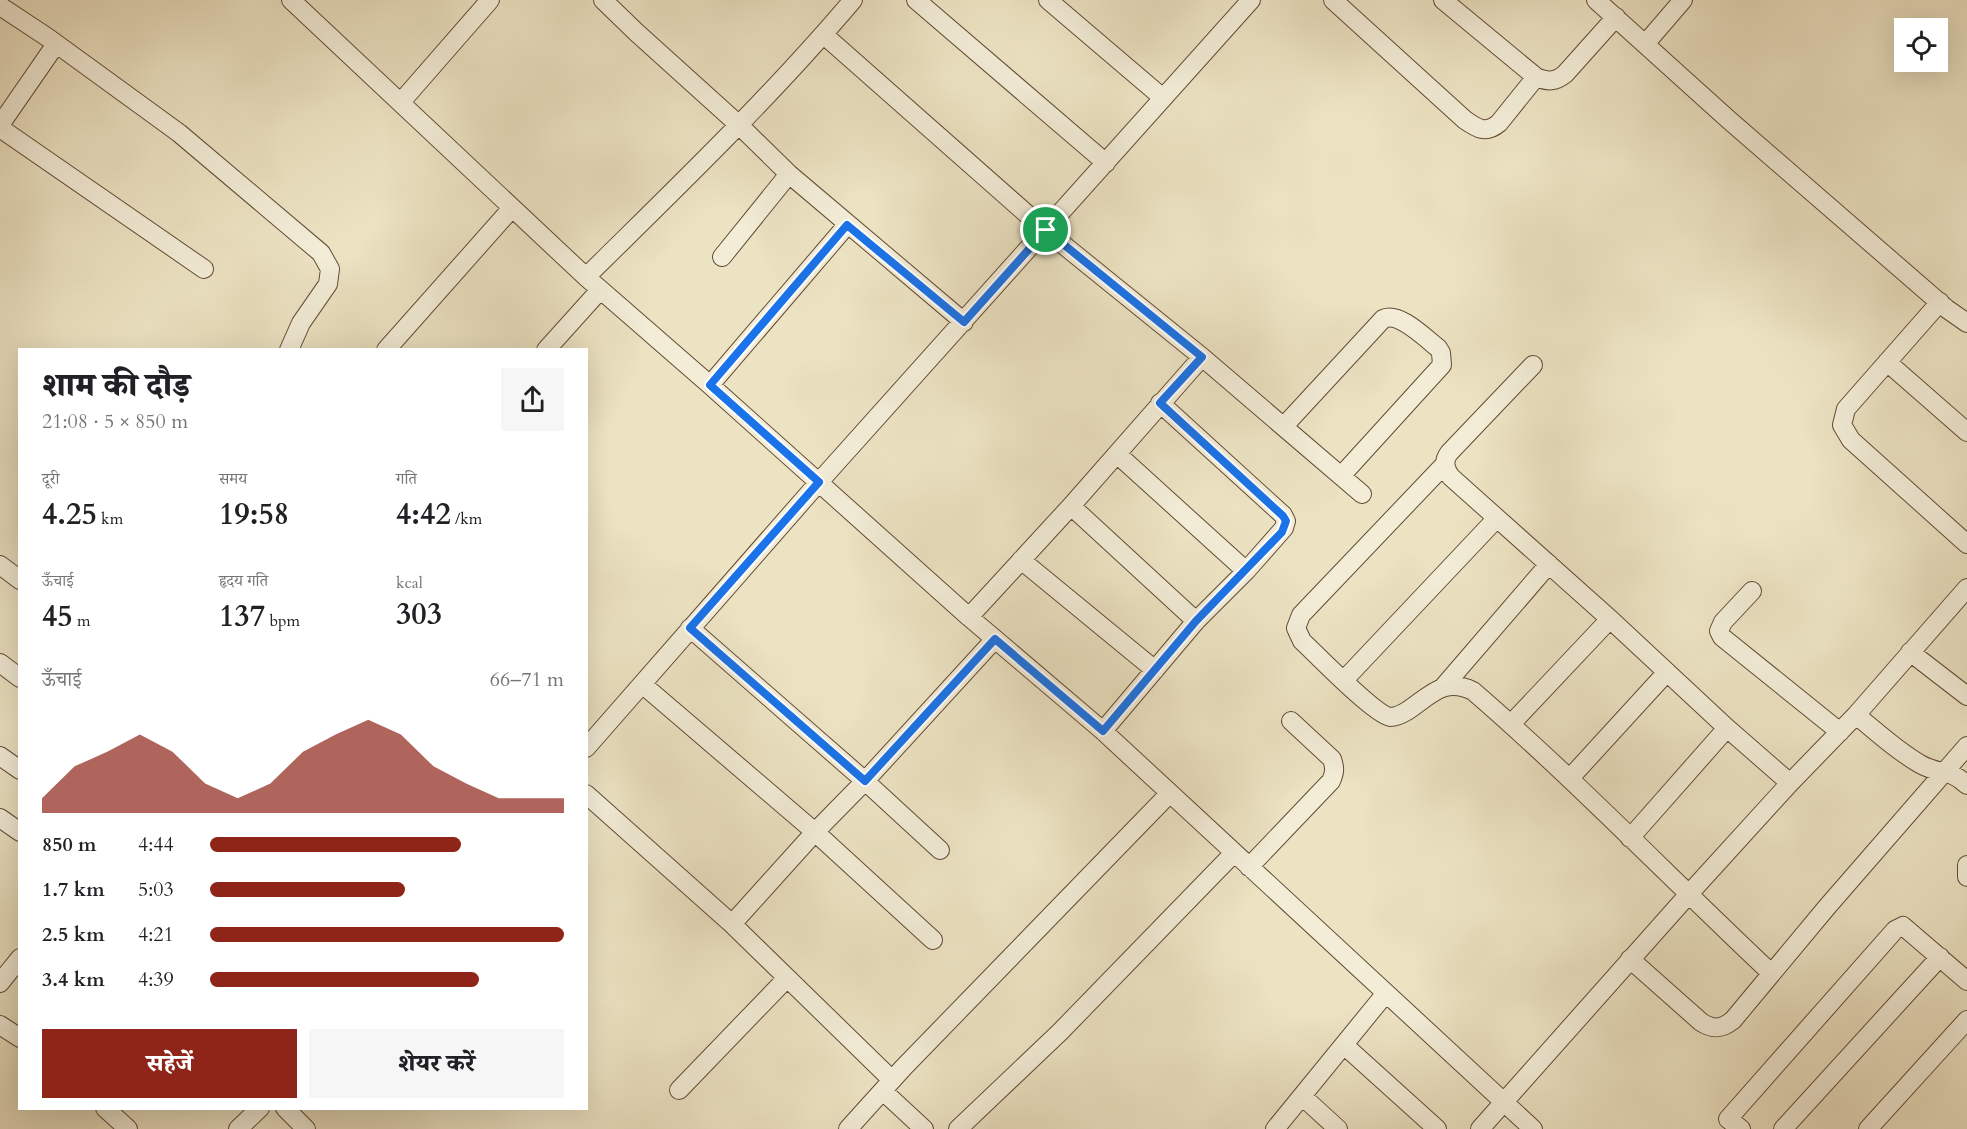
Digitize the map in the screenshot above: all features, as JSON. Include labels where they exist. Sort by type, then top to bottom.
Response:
[{"type":"street","points":[[293,0],[586,278],[710,385],[969,617],[1103,731],[1533,1129]]},
{"type":"street","points":[[402,102],[489,0]]},
{"type":"street","points":[[603,0],[789,174],[964,322]]},
{"type":"street","points":[[586,278],[739,125],[854,0]]},
{"type":"street","points":[[915,0],[1106,163]]},
{"type":"street","points":[[1048,0],[1163,98]]},
{"type":"street","points":[[588,746],[819,482],[1251,0]]},
{"type":"street","points":[[1332,0],[1465,120],[1478,129],[1484,131],[1499,123],[1536,77]]},
{"type":"street","points":[[1443,0],[1536,77],[1551,81],[1558,80],[1605,6],[1729,120],[1967,323]]},
{"type":"street","points":[[1646,43],[1683,0]]},
{"type":"street","points":[[0,6],[57,44],[178,133],[321,253],[330,269],[328,284],[301,323],[291,348]]},
{"type":"street","points":[[824,35],[1046,230],[1202,357],[1362,494]]},
{"type":"street","points":[[57,44],[0,126],[204,269]]},
{"type":"street","points":[[722,257],[789,174]]},
{"type":"street","points":[[388,348],[512,208]]},
{"type":"street","points":[[710,385],[847,225]]},
{"type":"street","points":[[548,348],[600,290]]},
{"type":"street","points":[[1940,302],[1846,410],[1842,425],[1851,440],[1967,544]]},
{"type":"street","points":[[1284,426],[1383,319],[1388,317],[1400,319],[1438,348],[1443,360],[1442,365],[1341,476]]},
{"type":"street","points":[[969,617],[1071,506],[1202,357]]},
{"type":"street","points":[[1887,363],[1967,432]]},
{"type":"street","points":[[1533,365],[1449,453],[1445,464],[1301,615],[1296,628],[1302,641],[1374,709],[1390,717],[1396,717],[1444,686],[1549,564]]},
{"type":"street","points":[[1103,731],[1196,621],[1282,532],[1286,521],[1160,403]]},
{"type":"street","points":[[1117,454],[1246,571]]},
{"type":"street","points":[[1445,464],[1451,477],[1790,783]]},
{"type":"street","points":[[1071,506],[1196,621]]},
{"type":"street","points":[[1344,680],[1497,518]]},
{"type":"street","points":[[1021,560],[1155,670]]},
{"type":"street","points":[[0,566],[18,579]]},
{"type":"street","points":[[1480,1129],[1688,895],[1790,783],[1856,715],[1967,588]]},
{"type":"street","points":[[1752,591],[1723,621],[1719,632],[1722,637],[1840,732]]},
{"type":"street","points":[[1511,724],[1610,619]]},
{"type":"street","points":[[690,628],[940,850]]},
{"type":"street","points":[[732,924],[995,639]]},
{"type":"street","points":[[1910,652],[1967,696]]},
{"type":"street","points":[[0,663],[18,676]]},
{"type":"street","points":[[1570,778],[1667,672]]},
{"type":"street","points":[[642,684],[815,832],[933,940]]},
{"type":"street","points":[[1444,686],[1463,686],[1473,691],[1511,724],[1570,778],[1688,895],[1771,973]]},
{"type":"street","points":[[1856,715],[1919,764],[1929,769],[1952,774],[1967,785]]},
{"type":"street","points":[[1249,867],[1331,781],[1334,774],[1335,767],[1332,759],[1291,721]]},
{"type":"street","points":[[1630,838],[1727,728]]},
{"type":"street","points":[[1630,959],[1709,1027],[1719,1028],[1733,1020],[1967,746]]},
{"type":"street","points":[[0,756],[18,769]]},
{"type":"street","points":[[848,1129],[1170,793]]},
{"type":"street","points":[[588,796],[732,924],[787,978],[888,1086],[924,1129]]},
{"type":"street","points":[[0,818],[18,831]]},
{"type":"street","points":[[958,1129],[1060,1032],[1234,853]]},
{"type":"street","points":[[1967,866],[1967,877]]},
{"type":"street","points":[[1741,1129],[1728,1119],[1895,930],[1903,926],[1967,981]]},
{"type":"street","points":[[1783,1129],[1940,957]]},
{"type":"street","points":[[0,983],[18,960]]},
{"type":"street","points":[[678,1090],[787,978]]},
{"type":"street","points":[[1275,1129],[1386,993]]},
{"type":"street","points":[[1868,1129],[1967,1020]]},
{"type":"street","points":[[0,1025],[18,1037]]},
{"type":"street","points":[[1344,1045],[1437,1129]]},
{"type":"street","points":[[1302,1096],[1338,1129]]},
{"type":"street","points":[[107,1110],[128,1129]]},
{"type":"street","points":[[238,1129],[258,1110]]},
{"type":"street","points":[[287,1110],[306,1129]]},
{"type":"route","points":[[847,225],[964,322],[1046,230],[1202,357],[1160,403],[1283,516],[1286,521],[1284,528],[1246,571],[1196,621],[1103,731],[995,639],[865,781],[690,628],[819,482],[710,385],[847,225]]}]
